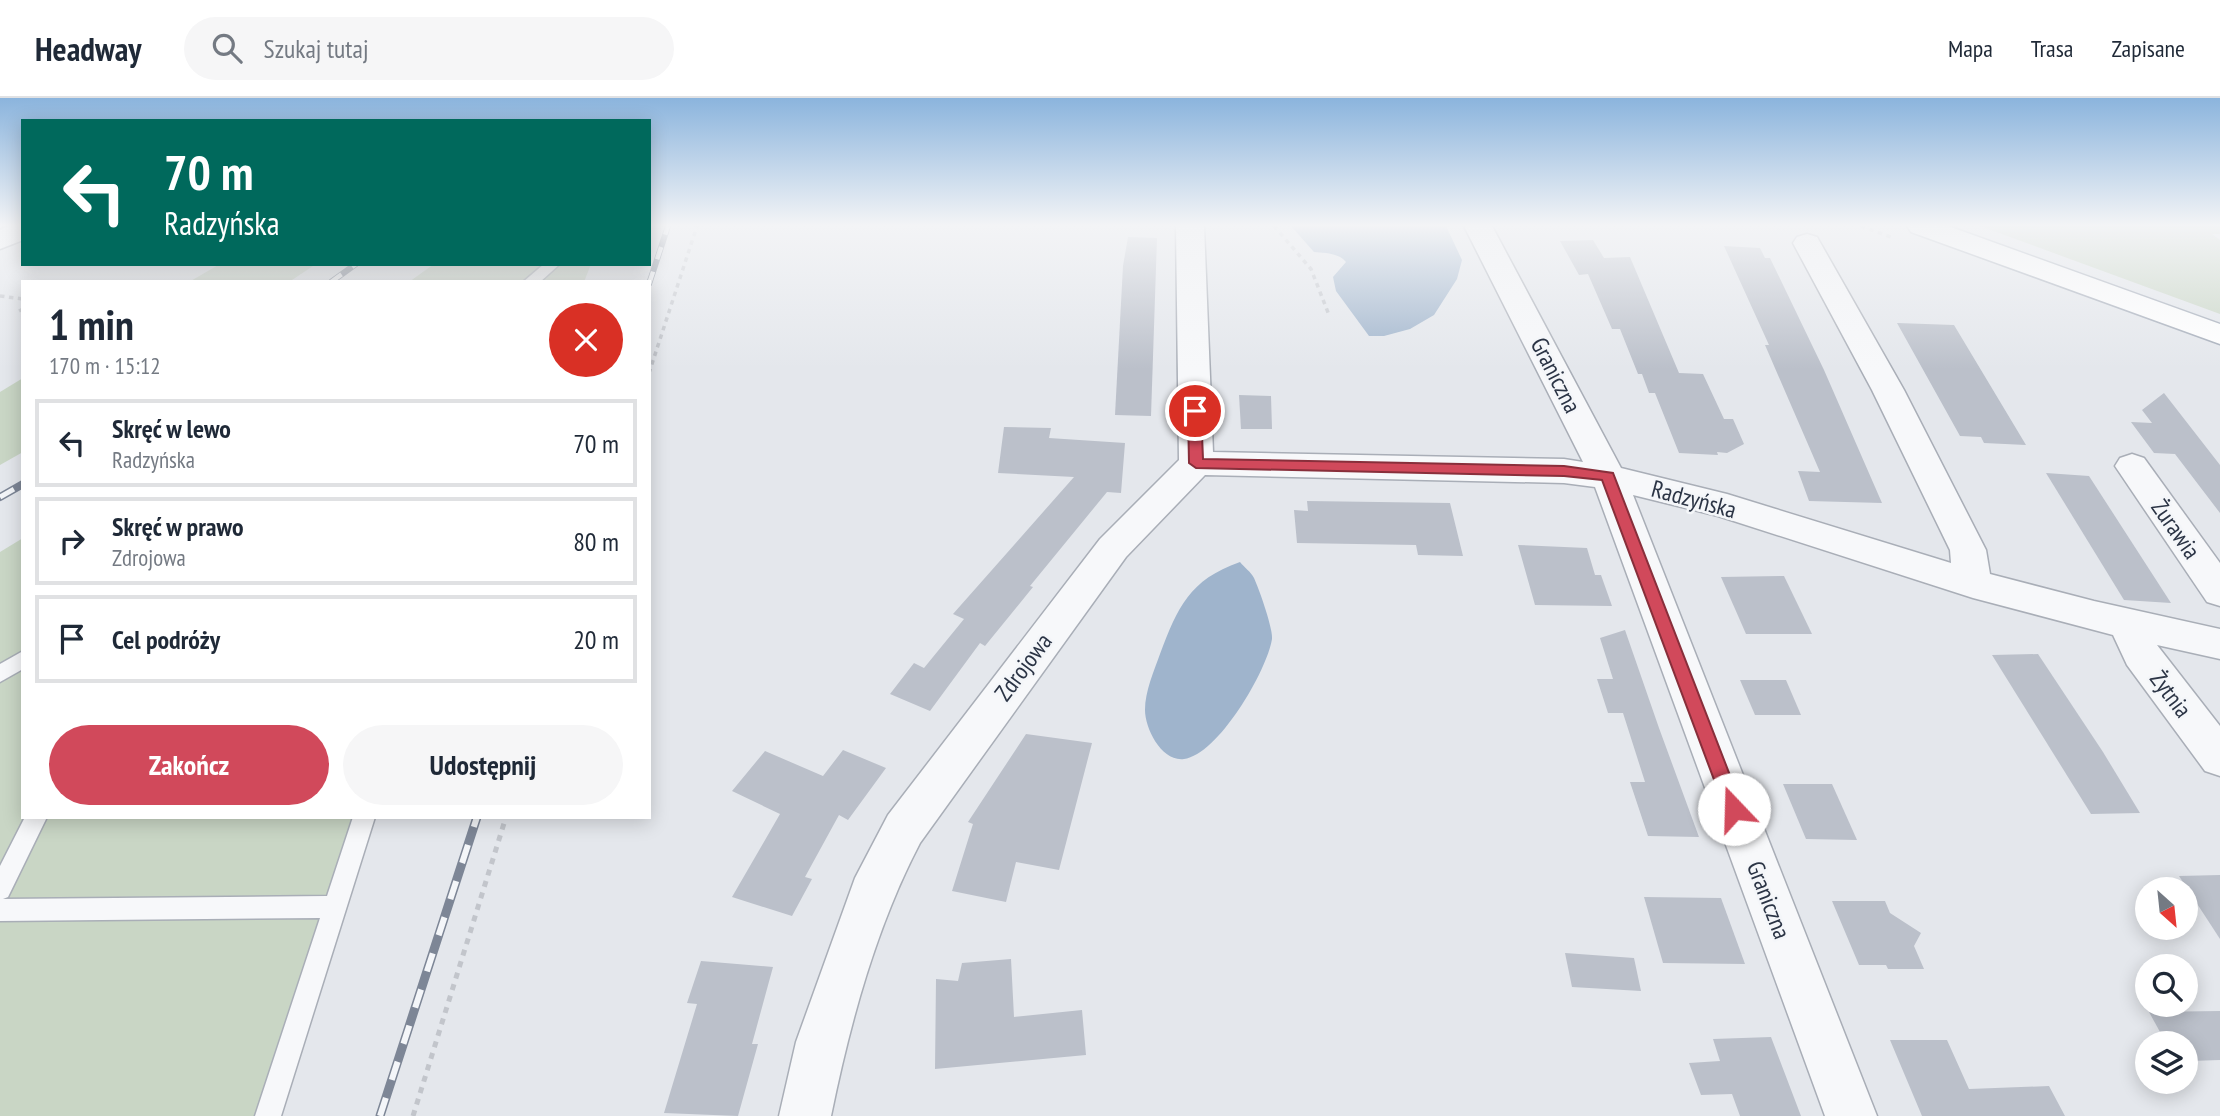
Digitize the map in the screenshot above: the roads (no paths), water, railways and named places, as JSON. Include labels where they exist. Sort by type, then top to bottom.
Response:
[{"type":"main road","points":[[2051,274],[2220,335]]},
{"type":"street","points":[[1191,274],[1196,463]]},
{"type":"street","name":"Graniczna","points":[[1503,274],[1608,476],[1851,1116]]},
{"type":"street","points":[[1825,274],[1888,390],[1968,550],[1973,584]]},
{"type":"street","name":"Radzyńska","points":[[1196,463],[1564,471],[1608,476],[1745,512],[1973,584],[2129,626],[2220,644]]},
{"type":"street","name":"Zdrojowa","points":[[805,1116],[821,1042],[878,878],[904,829],[1113,548],[1196,463]]},
{"type":"street","name":"Żurawia","points":[[2132,466],[2220,592]]},
{"type":"street","name":"Żytnia","points":[[2129,626],[2141,654],[2220,758]]},
{"type":"lane","points":[[0,674],[21,660]]},
{"type":"lane","points":[[0,890],[35,819]]},
{"type":"lane","points":[[268,1116],[362,819]]},
{"type":"lane","points":[[0,910],[336,907]]},
{"type":"water","points":[[1336,274],[1458,274],[1434,315],[1410,329],[1384,336],[1369,336],[1336,291],[1333,277]]},
{"type":"water","points":[[1240,562],[1254,578],[1265,608],[1272,634],[1268,653],[1251,690],[1225,728],[1197,754],[1176,759],[1156,743],[1148,726],[1145,710],[1150,681],[1173,622],[1188,597],[1209,577]]},
{"type":"railway","points":[[334,280],[343,274]]},
{"type":"railway","points":[[650,280],[652,274]]},
{"type":"railway","points":[[0,497],[21,485]]},
{"type":"railway","points":[[380,1116],[476,819]]}]
